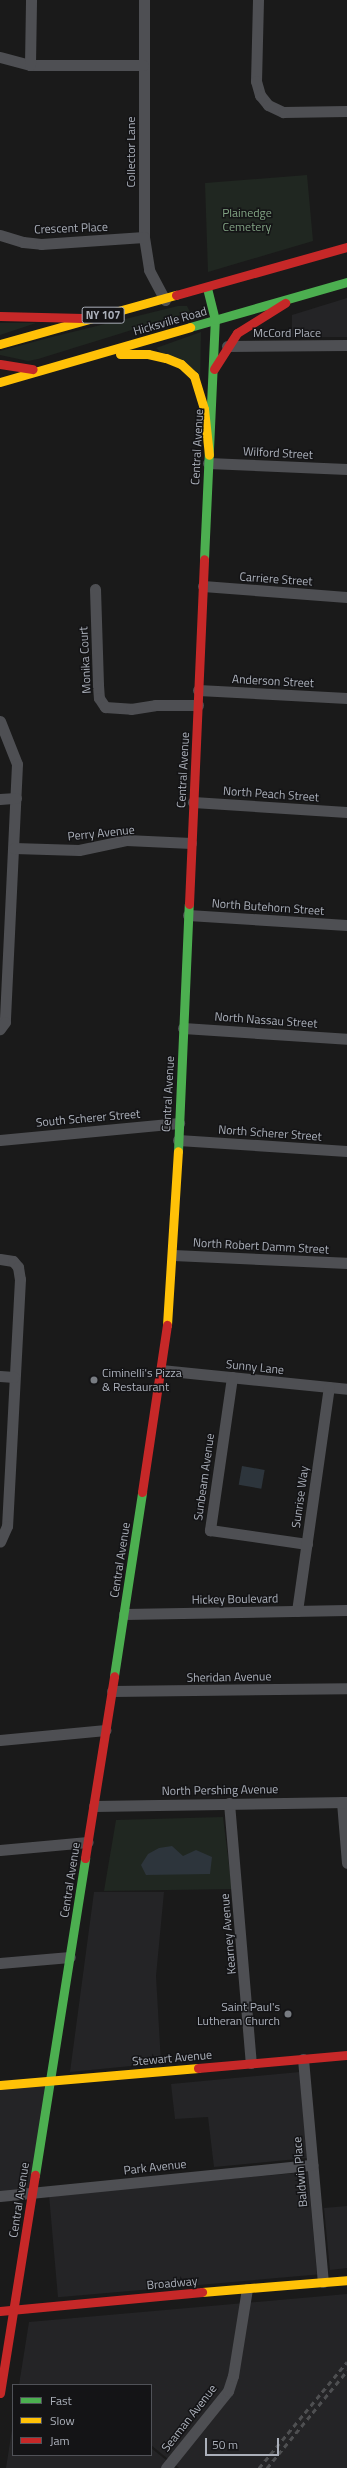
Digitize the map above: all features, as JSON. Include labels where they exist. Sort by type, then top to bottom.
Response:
[{"type":"main road","name":"Hicksville Road","points":[[0,344],[165,300],[347,247]]},
{"type":"main road","name":"Hicksville Road","points":[[0,382],[347,282]]},
{"type":"main road","name":"Central Avenue","points":[[0,2393],[51,2081],[124,1614],[161,1370],[173,1255],[215,320],[206,288]]},
{"type":"main road","points":[[213,372],[226,346],[242,329],[296,297]]},
{"type":"main road","points":[[0,316],[95,318]]},
{"type":"main road","points":[[84,358],[132,353],[148,354],[166,358],[184,367],[194,376],[198,386],[204,409],[209,459]]},
{"type":"main road","points":[[0,364],[20,369],[47,369]]},
{"type":"main road","name":"Stewart Avenue","points":[[0,2084],[51,2081],[347,2055]]},
{"type":"main road","name":"Broadway","points":[[0,2311],[14,2308],[347,2280]]},
{"type":"street","points":[[30,65],[31,0]]},
{"type":"street","name":"Collector Lane","points":[[144,0],[144,237],[149,270],[165,300]]},
{"type":"street","points":[[258,0],[256,81],[260,95],[268,105],[283,112],[347,111]]},
{"type":"street","points":[[0,57],[30,65],[143,65]]},
{"type":"street","name":"Crescent Place","points":[[0,235],[23,242],[41,244],[144,237]]},
{"type":"street","name":"McCord Place","points":[[226,346],[347,345]]},
{"type":"street","name":"Wilford Street","points":[[209,459],[347,469]]},
{"type":"street","name":"Carriere Street","points":[[203,586],[347,597]]},
{"type":"street","name":"Monika Court","points":[[95,589],[99,698],[105,707],[131,709],[155,705],[198,705]]},
{"type":"street","name":"Anderson Street","points":[[198,690],[347,698]]},
{"type":"street","points":[[0,721],[17,764],[5,1022],[0,1029]]},
{"type":"street","points":[[0,799],[16,798]]},
{"type":"street","name":"North Peach Street","points":[[193,802],[347,812]]},
{"type":"street","name":"Perry Avenue","points":[[14,848],[79,850],[126,840],[191,843]]},
{"type":"street","name":"North Butehorn Street","points":[[188,915],[347,925]]},
{"type":"street","name":"North Nassau Street","points":[[183,1028],[347,1039]]},
{"type":"street","name":"South Scherer Street","points":[[0,1140],[179,1123]]},
{"type":"street","name":"North Scherer Street","points":[[178,1140],[347,1151]]},
{"type":"street","name":"North Robert Damm Street","points":[[173,1255],[347,1263]]},
{"type":"street","points":[[0,1259],[13,1261],[16,1265],[20,1279],[14,1377],[4,1491],[7,1526],[0,1542]]},
{"type":"street","name":"Sunny Lane","points":[[161,1370],[347,1389]]},
{"type":"street","points":[[0,1376],[14,1377]]},
{"type":"street","name":"Sunbeam Avenue","points":[[232,1377],[210,1530],[307,1544]]},
{"type":"street","name":"Sunrise Way","points":[[297,1611],[329,1387]]},
{"type":"street","name":"Hickey Boulevard","points":[[124,1614],[347,1610]]},
{"type":"street","name":"Sheridan Avenue","points":[[112,1691],[347,1688]]},
{"type":"street","points":[[0,1740],[106,1730]]},
{"type":"street","points":[[344,1802],[347,1863]]},
{"type":"street","name":"North Pershing Avenue","points":[[94,1806],[344,1802]]},
{"type":"street","name":"Kearney Avenue","points":[[229,1803],[251,2063]]},
{"type":"street","points":[[0,1850],[88,1842]]},
{"type":"street","points":[[0,1963],[70,1957]]},
{"type":"street","name":"Baldwin Place","points":[[303,2059],[323,2282]]},
{"type":"street","name":"Park Avenue","points":[[0,2196],[312,2165]]},
{"type":"street","name":"Seaman Avenue","points":[[166,2468],[228,2391],[233,2376],[247,2289]]},
{"type":"shaded area","points":[[347,298],[347,337],[292,337],[292,315]]},
{"type":"shaded area","points":[[242,1466],[265,1470],[261,1489],[239,1485]]},
{"type":"shaded area","points":[[172,1846],[183,1856],[196,1850],[212,1857],[210,1874],[146,1875],[141,1865],[148,1854],[159,1848]]},
{"type":"shaded area","points":[[94,1892],[164,1892],[156,1976],[161,2063],[70,2072]]},
{"type":"shaded area","points":[[300,2072],[307,2158],[214,2167],[208,2117],[175,2119],[171,2084]]},
{"type":"shaded area","points":[[51,2081],[33,2193],[0,2197],[0,2085]]},
{"type":"shaded area","points":[[308,2172],[317,2275],[58,2297],[49,2195]]},
{"type":"shaded area","points":[[347,2206],[347,2268],[330,2270],[324,2208]]},
{"type":"shaded area","points":[[347,2294],[347,2468],[179,2468],[152,2446],[152,2384],[19,2384],[29,2322]]},
{"type":"shaded area","points":[[12,2429],[12,2456],[152,2456],[152,2449],[176,2468],[6,2468]]},
{"type":"green space","name":"Plainedge Cemetery","points":[[307,175],[313,241],[208,272],[205,183]]},
{"type":"green space","points":[[178,306],[187,306],[190,312],[38,359],[28,361],[0,355],[0,351]]},
{"type":"green space","points":[[0,323],[36,323],[0,335]]},
{"type":"green space","points":[[201,332],[200,385],[156,348]]},
{"type":"green space","points":[[223,1817],[232,1889],[104,1891],[116,1820]]},
{"type":"railway","points":[[259,2468],[347,2362]]},
{"type":"railway","points":[[267,2468],[347,2371]]},
{"type":"traffic: fast","points":[[190,327],[347,282]]},
{"type":"traffic: fast","points":[[204,559],[215,320],[207,288]]},
{"type":"traffic: fast","points":[[178,1151],[189,904]]},
{"type":"traffic: fast","points":[[114,1676],[142,1492]]},
{"type":"traffic: fast","points":[[35,2175],[85,1858]]},
{"type":"traffic: slow","points":[[0,344],[176,295]]},
{"type":"traffic: slow","points":[[0,382],[190,327]]},
{"type":"traffic: slow","points":[[120,354],[148,354],[166,358],[181,364],[194,376],[204,409],[209,455]]},
{"type":"traffic: slow","points":[[167,1325],[178,1151]]},
{"type":"traffic: slow","points":[[0,2085],[198,2068]]},
{"type":"traffic: slow","points":[[202,2292],[347,2280]]},
{"type":"traffic: jam","points":[[176,295],[347,247]]},
{"type":"traffic: jam","points":[[214,369],[237,333],[285,303]]},
{"type":"traffic: jam","points":[[0,316],[83,318]]},
{"type":"traffic: jam","points":[[0,364],[33,369]]},
{"type":"traffic: jam","points":[[189,904],[204,559]]},
{"type":"traffic: jam","points":[[142,1492],[167,1325]]},
{"type":"traffic: jam","points":[[85,1858],[114,1676]]},
{"type":"traffic: jam","points":[[198,2068],[347,2055]]},
{"type":"traffic: jam","points":[[0,2393],[35,2175]]},
{"type":"traffic: jam","points":[[0,2311],[202,2292]]},
{"type":"place","name":"Ciminelli's Pizza & Restaurant","points":[[94,1380]]},
{"type":"place","name":"Saint Paul's Lutheran Church","points":[[288,2014]]}]
